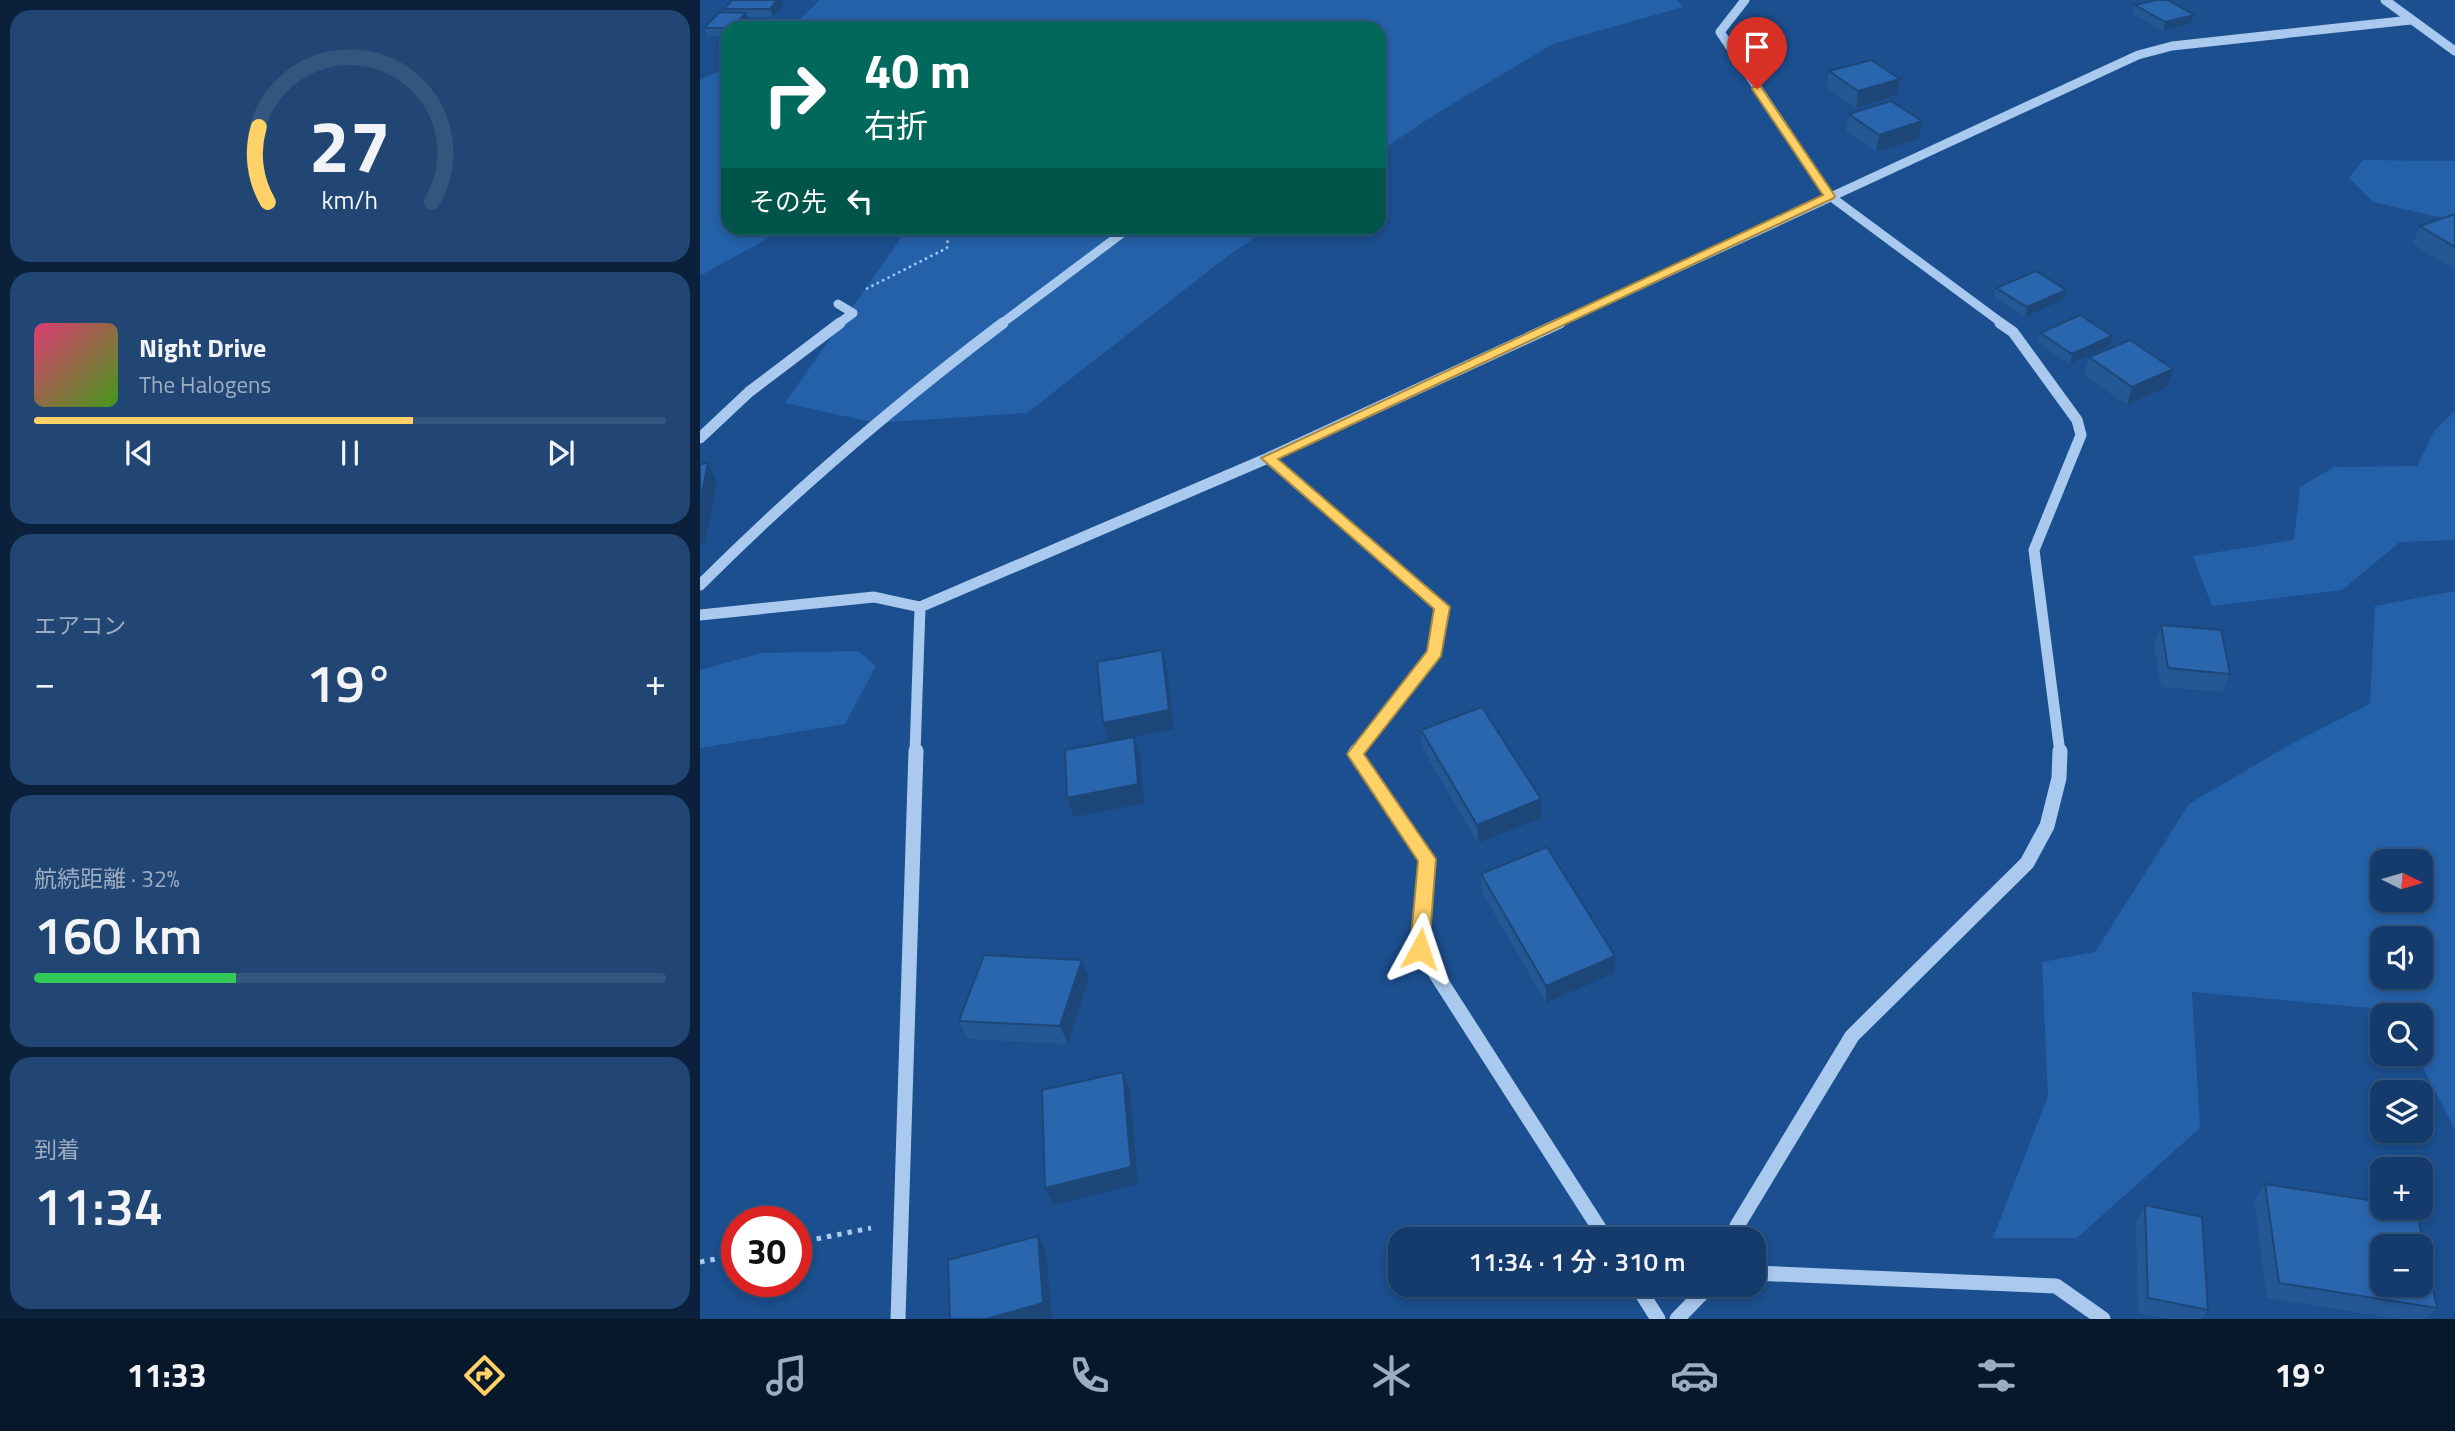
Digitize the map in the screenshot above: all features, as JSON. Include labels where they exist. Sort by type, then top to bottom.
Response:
[{"type":"street","points":[[1737,1227],[1852,1036],[2027,863],[2047,826],[2059,778],[2060,743],[2034,551],[2081,435],[2077,420],[2012,332],[1830,196],[1720,32],[1745,0]]},
{"type":"street","points":[[2385,0],[2455,51]]},
{"type":"street","points":[[700,615],[874,597],[920,607],[1268,458],[2150,50],[2411,20]]},
{"type":"street","points":[[700,585],[747,536],[932,375],[1120,235]]},
{"type":"street","points":[[700,438],[750,392],[853,313],[838,304]]},
{"type":"street","points":[[1268,458],[1442,607],[1435,652],[1355,754],[1427,859],[1420,949],[1598,1227]]},
{"type":"street","points":[[898,1319],[920,607]]},
{"type":"street","points":[[1766,1274],[2056,1286],[2103,1319]]},
{"type":"street","points":[[1644,1297],[1658,1319]]},
{"type":"street","points":[[1677,1319],[1698,1297]]},
{"type":"path","points":[[812,1240],[901,1222]]},
{"type":"path","points":[[700,1262],[721,1258]]},
{"type":"shaded area","points":[[820,0],[1677,0],[1683,7],[1553,44],[1434,115],[1386,147],[1386,21],[798,21]]},
{"type":"shaded area","points":[[721,70],[721,235],[773,235],[700,276],[700,80]]},
{"type":"shaded area","points":[[2363,160],[2455,161],[2455,221],[2373,202],[2349,178]]},
{"type":"shaded area","points":[[903,235],[1259,235],[1229,255],[1027,413],[876,423],[785,403]]},
{"type":"shaded area","points":[[2455,411],[2455,540],[2400,542],[2342,590],[2212,606],[2193,556],[2294,540],[2300,487],[2334,467],[2417,466],[2434,431]]},
{"type":"shaded area","points":[[2455,591],[2455,1130],[2433,1087],[2433,1080],[2429,1080],[2422,1066],[2433,1066],[2433,1003],[2370,1003],[2370,1008],[2192,992],[2200,1128],[2077,1238],[1993,1238],[2048,1096],[2042,962],[2095,952],[2189,804],[2291,744],[2370,704],[2375,606]]},
{"type":"shaded area","points":[[858,651],[876,666],[845,724],[700,748],[700,670],[761,653]]},
{"type":"building","points":[[732,0],[777,0],[770,9],[724,9]]},
{"type":"building","points":[[2168,0],[2194,15],[2165,22],[2135,5]]},
{"type":"building","points":[[720,12],[746,13],[739,21],[721,21],[721,28],[704,28]]},
{"type":"building","points":[[1871,60],[1900,79],[1858,91],[1829,71]]},
{"type":"building","points":[[1891,101],[1922,121],[1879,135],[1849,114]]},
{"type":"building","points":[[2455,214],[2455,247],[2420,226]]},
{"type":"building","points":[[2036,271],[2066,290],[2027,307],[1996,288]]},
{"type":"building","points":[[2080,315],[2112,336],[2072,354],[2040,333]]},
{"type":"building","points":[[2130,340],[2173,369],[2132,387],[2089,357]]},
{"type":"building","points":[[708,463],[700,501],[700,464]]},
{"type":"building","points":[[2161,625],[2221,630],[2230,674],[2168,668]]},
{"type":"building","points":[[1162,650],[1169,710],[1103,723],[1097,662]]},
{"type":"building","points":[[1482,707],[1541,799],[1477,825],[1421,730]]},
{"type":"building","points":[[1134,737],[1138,784],[1067,798],[1065,750]]},
{"type":"building","points":[[1547,847],[1615,956],[1546,986],[1481,874]]},
{"type":"building","points":[[984,955],[1082,960],[1060,1026],[959,1021]]},
{"type":"building","points":[[1123,1072],[1131,1167],[1045,1188],[1042,1090]]},
{"type":"building","points":[[2265,1184],[2370,1200],[2370,1220],[2419,1220],[2421,1234],[2370,1234],[2370,1297],[2433,1297],[2433,1289],[2437,1308],[2279,1283]]},
{"type":"building","points":[[2145,1205],[2202,1217],[2208,1310],[2148,1298]]},
{"type":"building","points":[[1038,1236],[1043,1303],[986,1319],[950,1319],[948,1260]]},
{"type":"route","points":[[1420,949],[1427,859],[1355,754],[1435,652],[1442,607],[1268,458],[1830,196],[1757,89]]}]
